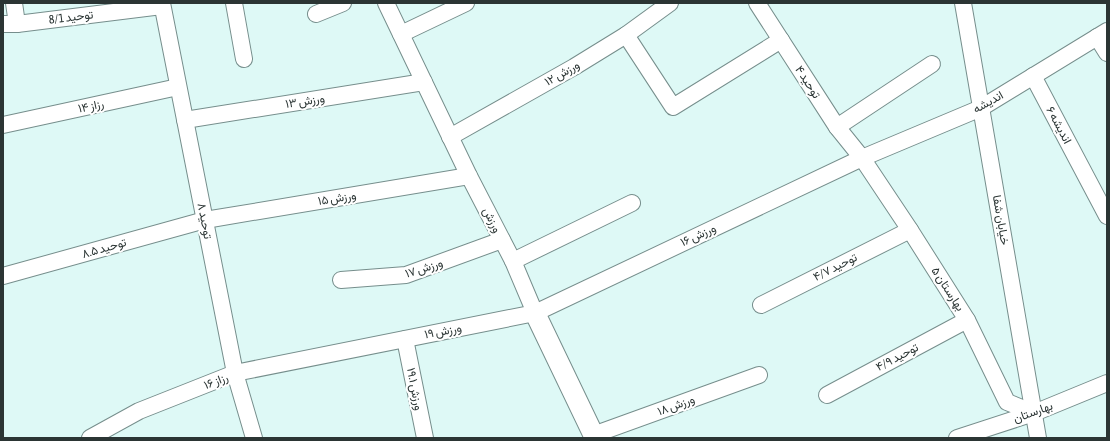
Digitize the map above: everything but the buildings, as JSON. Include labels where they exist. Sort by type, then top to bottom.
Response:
[{"type":"street","points":[[10,24],[14,3]]},
{"type":"street","points":[[234,3],[244,59]]},
{"type":"street","points":[[316,14],[343,3]]},
{"type":"street","name":"ورزش","points":[[386,3],[469,176],[513,261],[535,313],[594,436]]},
{"type":"street","points":[[401,34],[466,3]]},
{"type":"street","name":"ورزش ۱۲","points":[[450,137],[574,67],[626,35],[670,3]]},
{"type":"street","name":"توحید ۴","points":[[757,3],[837,127],[862,158]]},
{"type":"street","name":"خیابان شفا","points":[[963,3],[1038,438]]},
{"type":"street","name":"توحید 8/1","points":[[10,24],[162,4]]},
{"type":"street","name":"توحید ۸","points":[[162,4],[235,373],[254,438]]},
{"type":"street","points":[[1102,34],[1107,53]]},
{"type":"street","name":"اندیشه","points":[[862,158],[981,108],[1102,34]]},
{"type":"street","points":[[626,35],[673,107],[781,40]]},
{"type":"street","points":[[837,127],[932,64]]},
{"type":"street","name":"اندیشه ۶","points":[[1033,76],[1107,216]]},
{"type":"street","name":"ورزش ۱۳","points":[[185,120],[424,82]]},
{"type":"street","name":"رزاز ۱۴","points":[[3,125],[178,86]]},
{"type":"street","name":"بهارستان ۵","points":[[862,158],[967,320],[1006,402],[1034,413]]},
{"type":"street","name":"ورزش ۱۶","points":[[535,313],[862,158]]},
{"type":"street","name":"ورزش ۱۵","points":[[205,220],[469,176]]},
{"type":"street","points":[[513,261],[632,203]]},
{"type":"street","name":"توحید ۸.۵","points":[[3,276],[205,220]]},
{"type":"street","name":"توحید ۴/۷","points":[[761,305],[910,230]]},
{"type":"street","name":"ورزش ۱۷","points":[[341,280],[406,275],[502,240]]},
{"type":"street","name":"ورزش ۱۹","points":[[352,350],[535,313]]},
{"type":"street","name":"توحید ۴/۹","points":[[827,395],[967,320]]},
{"type":"street","name":"ورزش ۱۹.۱","points":[[405,339],[425,438]]},
{"type":"street","name":"رزاز ۱۶","points":[[90,438],[139,411],[235,373],[352,350]]},
{"type":"street","name":"ورزش ۱۸","points":[[594,436],[759,375]]},
{"type":"street","name":"بهارستان","points":[[957,438],[1034,413],[1107,383]]}]
